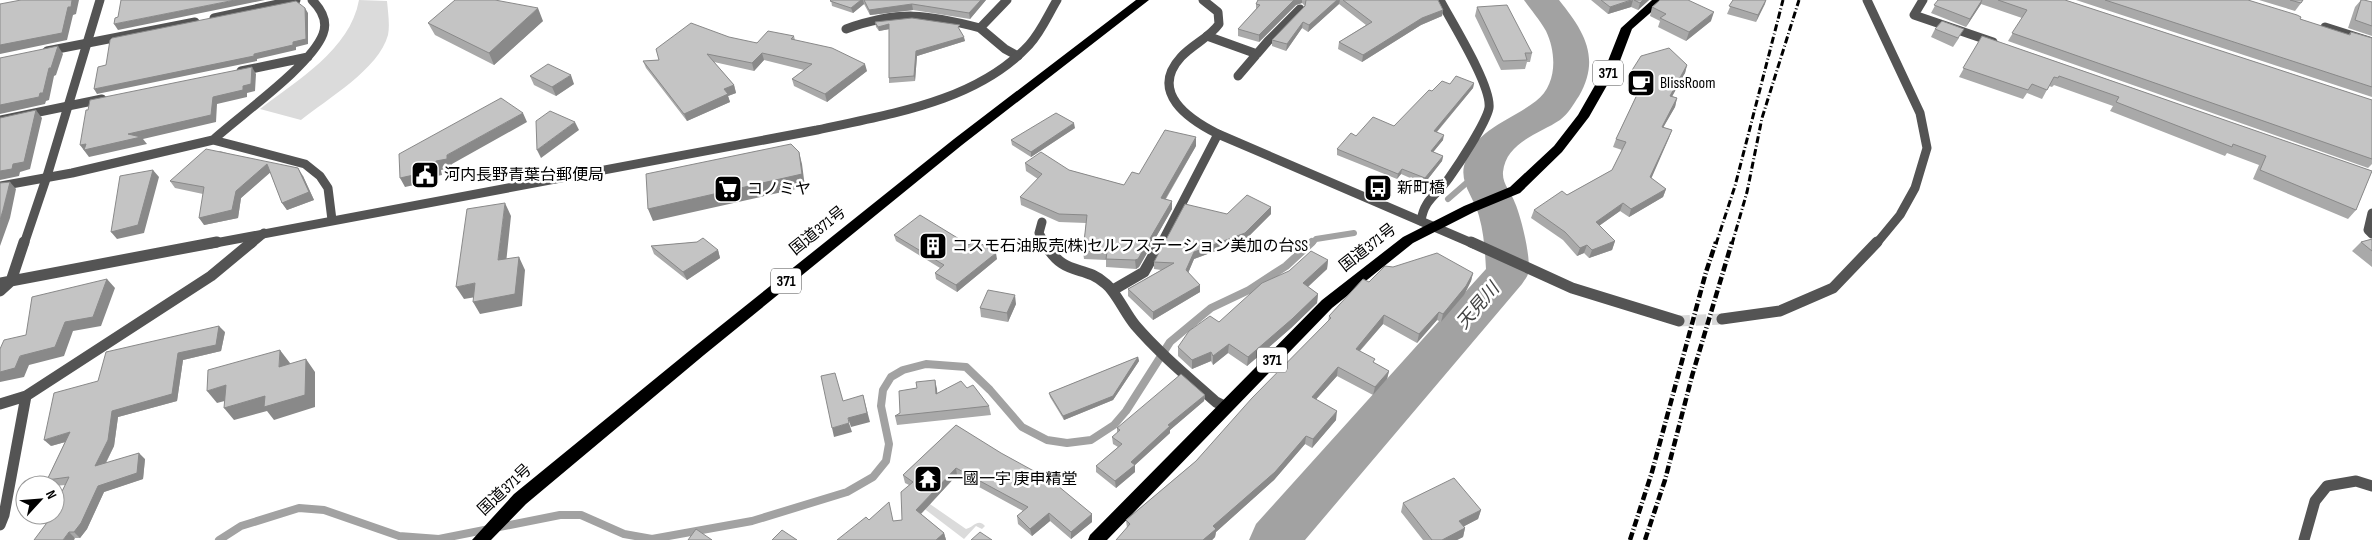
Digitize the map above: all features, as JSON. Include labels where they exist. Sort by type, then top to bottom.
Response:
[{"type":"highway","name":"国道371号","points":[[480,540],[520,499],[958,142],[1143,0]]},
{"type":"highway","name":"国道371号","points":[[1096,540],[1327,304],[1428,224],[1515,190],[1558,149],[1583,117],[1612,66],[1627,28],[1659,0]]},
{"type":"street","points":[[0,291],[11,281],[48,176],[100,0]]},
{"type":"street","points":[[39,52],[296,0]]},
{"type":"street","points":[[213,140],[229,123],[308,57],[323,35],[325,22],[320,7],[312,0]]},
{"type":"street","points":[[980,28],[1007,0]]},
{"type":"street","points":[[0,283],[807,132],[914,109],[967,88],[1018,56],[1030,44],[1056,0]]},
{"type":"street","points":[[1203,0],[1218,12],[1219,24],[1181,57],[1172,68],[1170,93],[1179,108],[1208,130],[1480,246],[1572,288],[1679,321]]},
{"type":"street","points":[[1428,224],[1423,207],[1444,186],[1465,156],[1489,108],[1490,100],[1473,62],[1440,0]]},
{"type":"street","points":[[1722,319],[1780,311],[1833,288],[1859,263],[1900,215],[1915,188],[1927,148],[1920,113],[1866,0]]},
{"type":"street","points":[[1923,0],[1914,15],[2006,47]]},
{"type":"street","points":[[1238,76],[1300,9]]},
{"type":"street","points":[[846,29],[893,15],[913,13],[947,18],[980,28],[1005,49],[1018,56]]},
{"type":"street","points":[[2318,25],[2372,42]]},
{"type":"street","points":[[1207,36],[1257,54]]},
{"type":"street","points":[[231,73],[308,57]]},
{"type":"street","points":[[0,120],[116,96]]},
{"type":"street","points":[[1113,290],[1144,272],[1150,264],[1218,134]]},
{"type":"street","points":[[0,186],[72,173],[213,140],[306,164],[319,172],[331,190],[332,220]]},
{"type":"street","points":[[2372,213],[2368,230],[2372,234]]},
{"type":"street","points":[[1042,222],[1038,233],[1049,251],[1062,264],[1094,276],[1113,290],[1115,299],[1124,312],[1156,347],[1216,402],[1226,407]]},
{"type":"street","points":[[0,404],[26,396],[211,276],[264,233]]},
{"type":"street","points":[[0,525],[4,515],[26,396]]},
{"type":"street","points":[[2304,540],[2315,501],[2327,486],[2356,481],[2372,486]]},
{"type":"shaded area","points":[[359,0],[387,1],[388,35],[383,48],[374,60],[351,82],[301,120],[260,109],[305,75],[333,49],[345,34],[354,18]]},
{"type":"shaded area","points":[[927,502],[966,529],[978,523],[985,526],[982,529],[976,526],[964,539],[922,507]]},
{"type":"building","points":[[21,0],[72,0],[71,7],[68,7],[62,33],[0,45],[0,4]]},
{"type":"building","points":[[121,0],[235,0],[114,24],[115,18],[118,17]]},
{"type":"building","points":[[455,0],[495,0],[538,8],[489,53],[428,23]]},
{"type":"building","points":[[831,0],[861,0],[851,8]]},
{"type":"building","points":[[864,0],[981,0],[969,13],[912,4],[869,10]]},
{"type":"building","points":[[1258,0],[1294,0],[1259,35],[1238,29],[1260,5],[1256,4]]},
{"type":"building","points":[[1306,0],[1337,0],[1309,25],[1303,22],[1287,44],[1272,40],[1305,6]]},
{"type":"building","points":[[1343,0],[1438,0],[1443,10],[1422,18],[1363,55],[1339,42],[1372,22]]},
{"type":"building","points":[[1601,0],[1631,0],[1610,7]]},
{"type":"building","points":[[1660,0],[1688,0],[1714,12],[1689,32],[1660,18],[1666,14],[1652,7]]},
{"type":"building","points":[[1733,0],[1766,0],[1758,15],[1729,6]]},
{"type":"building","points":[[1938,0],[1982,0],[1970,19],[1934,5]]},
{"type":"building","points":[[1998,0],[2065,0],[2372,100],[2372,159],[2012,33],[2027,10]]},
{"type":"building","points":[[2105,0],[2248,0],[2297,15],[2301,17],[2300,19],[2350,35],[2351,32],[2372,38],[2372,87]]},
{"type":"building","points":[[2290,0],[2303,0],[2301,3]]},
{"type":"building","points":[[2361,0],[2372,2],[2372,26],[2355,20]]},
{"type":"building","points":[[296,1],[305,8],[306,39],[293,42],[293,45],[254,54],[254,56],[94,89],[98,67],[106,65],[110,40],[112,38]]},
{"type":"building","points":[[1507,5],[1532,53],[1525,53],[1527,60],[1503,61],[1477,7]]},
{"type":"building","points":[[912,18],[960,25],[958,27],[964,37],[916,51],[914,76],[889,78],[889,24],[878,27],[875,22]]},
{"type":"building","points":[[1942,21],[1964,29],[1958,38],[1935,29]]},
{"type":"building","points":[[691,23],[729,37],[757,43],[768,31],[794,36],[791,39],[832,48],[865,64],[825,94],[792,79],[812,64],[762,53],[752,63],[707,54],[734,85],[724,89],[728,94],[684,114],[643,61],[659,60],[656,49]]},
{"type":"building","points":[[1982,36],[2372,171],[2356,210],[2260,170],[2266,156],[2233,144],[2232,147],[2116,102],[2119,97],[2059,76],[2058,78],[2054,77],[2047,90],[2032,84],[2028,90],[1963,68]]},
{"type":"building","points":[[58,46],[51,68],[49,68],[43,93],[40,93],[39,97],[0,105],[0,58]]},
{"type":"building","points":[[1669,48],[1687,65],[1670,96],[1677,98],[1662,127],[1672,130],[1650,177],[1666,189],[1631,209],[1623,203],[1596,222],[1615,241],[1592,250],[1587,245],[1580,248],[1565,232],[1534,210],[1562,191],[1567,195],[1612,170],[1626,142],[1616,139],[1644,80],[1629,75],[1641,56]]},
{"type":"building","points":[[548,64],[571,75],[552,87],[530,76]]},
{"type":"building","points":[[252,67],[251,84],[243,86],[243,90],[213,97],[211,115],[128,134],[141,137],[84,150],[86,144],[80,145],[86,110],[88,110],[90,100]]},
{"type":"building","points":[[1456,76],[1474,83],[1434,131],[1444,135],[1431,151],[1443,156],[1425,178],[1402,169],[1398,174],[1337,149],[1351,133],[1356,136],[1373,117],[1394,126],[1429,90],[1432,91],[1442,81],[1450,84]]},
{"type":"building","points":[[501,98],[523,113],[447,155],[447,159],[436,161],[437,166],[432,167],[432,171],[400,178],[399,154]]},
{"type":"building","points":[[36,110],[24,162],[13,164],[12,169],[0,171],[0,118]]},
{"type":"building","points":[[550,111],[575,122],[537,150],[536,121]]},
{"type":"building","points":[[1056,113],[1074,123],[1031,152],[1011,140]]},
{"type":"building","points":[[1165,130],[1196,137],[1161,198],[1172,201],[1138,259],[1106,259],[1107,252],[1083,251],[1087,215],[1059,214],[1020,197],[1042,174],[1025,163],[1041,152],[1069,170],[1124,185],[1132,172],[1139,174]]},
{"type":"building","points":[[791,144],[799,152],[802,174],[648,209],[646,174]]},
{"type":"building","points":[[206,149],[298,168],[309,192],[282,203],[267,164],[236,191],[232,210],[199,218],[204,187],[170,181]]},
{"type":"building","points":[[153,170],[138,225],[111,232],[120,176]]},
{"type":"building","points":[[10,182],[3,210],[0,220],[0,183]]},
{"type":"building","points":[[1247,195],[1271,207],[1245,233],[1194,252],[1186,270],[1200,285],[1153,312],[1128,289],[1174,263],[1154,262],[1185,204],[1227,214]]},
{"type":"building","points":[[505,203],[498,260],[519,257],[515,294],[473,302],[475,283],[456,287],[467,209]]},
{"type":"building","points":[[920,215],[969,245],[975,240],[996,253],[956,285],[935,273],[944,265],[894,235]]},
{"type":"building","points":[[703,238],[718,250],[683,272],[651,246],[697,242]]},
{"type":"building","points":[[2372,239],[2372,251],[2361,242]]},
{"type":"building","points":[[1311,251],[1328,260],[1303,283],[1318,294],[1248,357],[1229,344],[1213,356],[1211,352],[1192,360],[1178,347],[1189,331],[1210,316],[1219,322],[1262,283],[1289,271]]},
{"type":"building","points":[[1437,253],[1473,273],[1466,286],[1443,314],[1439,312],[1419,334],[1384,315],[1356,349],[1375,359],[1373,362],[1389,371],[1375,387],[1338,367],[1312,397],[1337,411],[1313,439],[1306,436],[1275,472],[1213,526],[1216,529],[1203,540],[1116,540],[1130,524],[1126,520],[1196,461],[1252,398],[1331,318],[1329,316],[1363,279],[1369,282],[1385,266],[1393,267]]},
{"type":"building","points":[[107,279],[93,317],[65,322],[55,347],[20,356],[15,368],[0,372],[0,349],[4,340],[26,335],[32,297]]},
{"type":"building","points":[[988,290],[1015,295],[1007,313],[980,308]]},
{"type":"building","points":[[219,326],[216,345],[178,353],[172,394],[112,411],[108,440],[95,466],[139,453],[137,473],[98,486],[81,523],[74,532],[69,532],[63,540],[34,540],[45,525],[65,525],[65,485],[69,477],[65,478],[65,475],[49,475],[70,432],[44,440],[54,393],[98,381],[106,352]]},
{"type":"building","points":[[280,350],[279,367],[306,359],[305,395],[264,407],[265,396],[224,408],[226,385],[207,391],[208,370]]},
{"type":"building","points":[[1138,357],[1113,396],[1063,416],[1049,393]]},
{"type":"building","points":[[835,373],[843,401],[863,395],[867,413],[848,418],[849,423],[832,428],[821,376]]},
{"type":"building","points":[[1181,374],[1205,395],[1168,425],[1170,426],[1131,462],[1135,465],[1115,481],[1096,466],[1122,444],[1112,437],[1120,430],[1117,428]]},
{"type":"building","points":[[935,380],[936,394],[961,381],[967,388],[973,385],[989,406],[895,416],[900,413],[899,391],[917,388],[916,382]]},
{"type":"building","points":[[956,425],[1001,453],[1052,481],[1092,514],[1071,532],[1049,513],[1030,529],[1017,516],[1028,507],[956,468],[916,510],[944,533],[936,540],[837,540],[866,517],[869,520],[889,502],[893,521],[902,520],[901,492],[913,482],[903,475]]},
{"type":"building","points":[[1454,478],[1481,510],[1459,521],[1465,528],[1442,540],[1432,540],[1403,503]]},
{"type":"building","points":[[696,529],[712,540],[688,540]]},
{"type":"building","points":[[782,530],[797,540],[772,540]]},
{"type":"building","points":[[980,532],[992,540],[971,540]]},
{"type":"waterway","name":"天見川","points":[[1274,540],[1507,273],[1503,230],[1499,213],[1483,178],[1485,164],[1495,145],[1509,133],[1544,113],[1554,105],[1569,78],[1572,66],[1572,54],[1563,32],[1541,0]]},
{"type":"waterway","points":[[1448,199],[1471,179],[1485,160]]},
{"type":"waterway","points":[[1311,244],[1316,239],[1354,233]]},
{"type":"waterway","points":[[219,540],[241,526],[299,508],[324,510],[399,536],[439,539],[560,515],[581,515],[624,534],[652,539],[752,521],[847,492],[873,477],[886,461],[889,444],[881,406],[883,390],[891,377],[903,370],[926,364],[966,367],[990,390],[1022,427],[1047,440],[1067,443],[1091,440],[1114,425],[1126,411],[1170,342],[1211,308],[1249,290],[1286,266],[1312,242]]},
{"type":"tunnel","points":[[1679,321],[1722,319]]},
{"type":"railway","points":[[1716,244],[1735,186],[1783,0]]},
{"type":"railway","points":[[1732,244],[1747,192],[1762,118],[1799,0]]},
{"type":"railway","points":[[1630,540],[1652,472],[1706,272],[1716,242]]},
{"type":"railway","points":[[1645,540],[1665,480],[1692,376],[1732,242]]},
{"type":"place","name":"BlissRoom","points":[[1641,83]]},
{"type":"place","name":"河内長野青葉台郵便局","points":[[425,175]]},
{"type":"place","name":"新町橋","points":[[1378,188]]},
{"type":"place","name":"コノミヤ","points":[[728,189]]},
{"type":"place","name":"コスモ石油販売(株)セルフステーション美加の台SS","points":[[933,246]]},
{"type":"place","name":"一國一宇 庚申精堂","points":[[928,479]]}]
